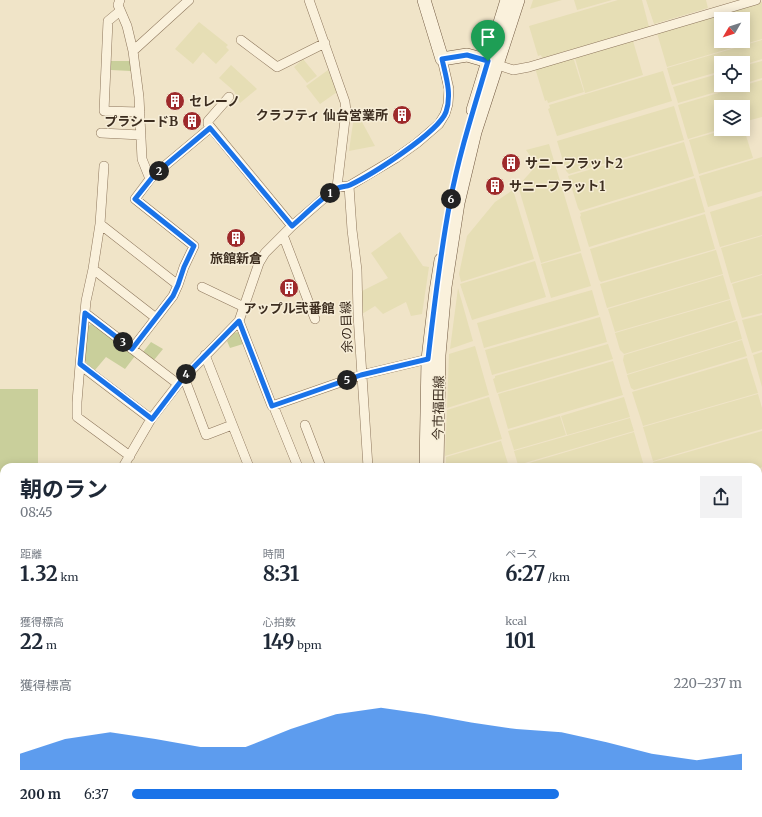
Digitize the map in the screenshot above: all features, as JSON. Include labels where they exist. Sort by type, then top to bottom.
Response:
[{"type":"main road","points":[[424,0],[442,59],[467,55],[493,63]]},
{"type":"main road","name":"今市福田線","points":[[437,463],[439,355],[445,288],[458,203],[507,0]]},
{"type":"main road","name":"今市福田線","points":[[426,463],[428,359],[436,291],[450,201],[467,130],[518,0]]},
{"type":"street","points":[[120,0],[118,5],[127,26],[133,51],[140,112],[142,159],[150,179]]},
{"type":"street","points":[[133,51],[189,0]]},
{"type":"street","name":"余の目線","points":[[309,0],[345,102],[346,111],[343,187],[352,230],[357,270],[361,375],[368,463]]},
{"type":"street","points":[[493,63],[513,70],[529,67],[756,0]]},
{"type":"street","points":[[120,11],[108,21],[104,111],[140,112]]},
{"type":"street","points":[[241,40],[277,67],[325,43]]},
{"type":"street","points":[[126,463],[152,419],[181,380],[239,321],[259,263],[265,252],[292,226],[343,187],[396,158],[439,124],[445,114],[448,104],[449,89],[442,59]]},
{"type":"street","points":[[229,97],[208,121],[210,128],[292,226]]},
{"type":"street","points":[[132,349],[173,296],[194,246],[135,199],[155,174],[210,128]]},
{"type":"street","points":[[101,133],[141,135]]},
{"type":"street","points":[[104,166],[100,224],[85,313],[77,417],[130,456]]},
{"type":"street","points":[[100,224],[178,285]]},
{"type":"street","points":[[283,235],[315,319]]},
{"type":"street","points":[[93,269],[156,318]]},
{"type":"street","points":[[202,287],[244,307]]},
{"type":"street","points":[[85,313],[132,349],[181,380],[206,435],[232,425]]},
{"type":"street","points":[[239,321],[272,406],[273,405],[296,463]]},
{"type":"street","points":[[205,355],[247,463]]},
{"type":"street","points":[[273,405],[361,375],[428,359]]},
{"type":"street","points":[[80,364],[152,419]]},
{"type":"street","points":[[305,425],[319,463]]},
{"type":"shaded area","points":[[533,0],[562,0],[530,9]]},
{"type":"shaded area","points":[[574,0],[612,0],[577,10]]},
{"type":"shaded area","points":[[618,0],[642,0],[649,27],[542,58],[541,55],[538,56],[529,26]]},
{"type":"shaded area","points":[[646,0],[706,0],[708,8],[654,24]]},
{"type":"shaded area","points":[[762,2],[762,39],[750,43],[750,12],[728,12]]},
{"type":"shaded area","points":[[714,16],[714,48],[731,48],[667,67],[657,33]]},
{"type":"shaded area","points":[[199,22],[228,45],[226,47],[229,50],[216,64],[203,52],[193,64],[175,49]]},
{"type":"shaded area","points":[[762,40],[762,59],[750,63],[750,56],[714,56],[714,73],[672,85],[667,68],[735,48],[750,48],[750,44]]},
{"type":"shaded area","points":[[633,41],[643,75],[585,93],[575,58]]},
{"type":"shaded area","points":[[573,57],[584,92],[548,103],[547,100],[545,101],[535,68]]},
{"type":"shaded area","points":[[303,59],[317,76],[307,83],[294,67]]},
{"type":"shaded area","points":[[762,61],[762,78],[750,82],[750,64]]},
{"type":"shaded area","points":[[231,65],[257,89],[240,103],[234,91],[219,78]]},
{"type":"shaded area","points":[[328,70],[337,92],[320,104],[306,86]]},
{"type":"shaded area","points":[[663,71],[672,101],[557,136],[548,109],[550,108],[549,105]]},
{"type":"shaded area","points":[[714,75],[714,92],[716,92],[678,103],[673,87]]},
{"type":"shaded area","points":[[762,80],[762,117],[750,120],[750,100],[714,100],[714,131],[688,139],[678,105],[722,92],[750,92],[750,84]]},
{"type":"shaded area","points":[[674,106],[684,140],[569,174],[566,171],[557,141]]},
{"type":"shaded area","points":[[355,109],[375,146],[349,151]]},
{"type":"shaded area","points":[[714,133],[714,136],[746,136],[753,158],[699,174],[689,140]]},
{"type":"shaded area","points":[[684,142],[694,176],[580,211],[578,208],[568,176]]},
{"type":"shaded area","points":[[549,144],[581,251],[541,263],[518,186],[537,165],[526,150]]},
{"type":"shaded area","points":[[762,157],[762,191],[708,207],[699,176]]},
{"type":"shaded area","points":[[695,178],[705,212],[589,247],[580,213]]},
{"type":"shaded area","points":[[513,190],[534,259],[461,282],[459,274],[467,236],[495,202]]},
{"type":"shaded area","points":[[762,196],[762,235],[720,247],[710,212]]},
{"type":"shaded area","points":[[705,214],[715,249],[601,282],[599,280],[590,249]]},
{"type":"shaded area","points":[[400,232],[423,266],[429,267],[422,314],[411,316],[406,302],[383,314],[375,306],[362,314],[362,291],[388,278],[371,253]]},
{"type":"shaded area","points":[[762,236],[762,274],[731,283],[721,248]]},
{"type":"shaded area","points":[[716,250],[723,274],[607,308],[600,284]]},
{"type":"shaded area","points":[[581,253],[591,286],[551,298],[541,264]]},
{"type":"shaded area","points":[[535,261],[546,297],[472,320],[460,284]]},
{"type":"shaded area","points":[[723,275],[730,299],[615,332],[608,309]]},
{"type":"shaded area","points":[[762,275],[762,313],[742,318],[732,284]]},
{"type":"shaded area","points":[[458,288],[473,341],[450,349]]},
{"type":"shaded area","points":[[592,290],[599,315],[484,348],[477,323]]},
{"type":"shaded area","points":[[730,300],[736,320],[624,354],[620,350],[615,333]]},
{"type":"shaded area","points":[[762,315],[762,350],[752,353],[742,320]]},
{"type":"shaded area","points":[[600,317],[607,342],[492,375],[485,350]]},
{"type":"shaded area","points":[[737,321],[742,339],[627,374],[623,360],[624,355]]},
{"type":"shaded area","points":[[742,340],[747,356],[634,390],[631,388],[627,375]]},
{"type":"shaded area","points":[[608,344],[613,359],[497,393],[493,379],[495,376]]},
{"type":"shaded area","points":[[475,346],[489,395],[447,408],[449,354]]},
{"type":"shaded area","points":[[762,352],[762,387],[753,355]]},
{"type":"shaded area","points":[[747,358],[758,393],[643,426],[632,392]]},
{"type":"shaded area","points":[[613,361],[623,395],[508,429],[498,394]]},
{"type":"shaded area","points":[[758,394],[762,408],[762,429],[653,461],[643,427]]},
{"type":"shaded area","points":[[489,397],[502,439],[445,456],[447,410]]},
{"type":"shaded area","points":[[624,397],[630,417],[567,435],[561,416]]},
{"type":"shaded area","points":[[560,416],[566,435],[514,450],[508,431]]},
{"type":"shaded area","points":[[630,418],[634,431],[525,463],[517,463],[514,451]]},
{"type":"shaded area","points":[[762,431],[762,463],[653,462]]},
{"type":"shaded area","points":[[634,432],[643,463],[529,463]]},
{"type":"shaded area","points":[[501,441],[508,463],[446,463],[446,457]]},
{"type":"green space","points":[[111,61],[130,61],[131,71],[111,70]]},
{"type":"green space","points":[[91,324],[135,356],[125,369],[106,357],[95,370],[87,364],[84,358],[87,327]]},
{"type":"green space","points":[[238,332],[243,344],[230,348],[227,341],[234,333]]},
{"type":"green space","points":[[151,342],[163,349],[154,360],[143,352]]},
{"type":"green space","points":[[0,389],[38,389],[38,463],[0,463]]},
{"type":"place","name":"セレーノ","points":[[175,101]]},
{"type":"place","name":"クラフティ 仙台営業所","points":[[402,115]]},
{"type":"place","name":"プラシードB","points":[[192,121]]},
{"type":"place","name":"サニーフラット2","points":[[511,163]]},
{"type":"place","name":"サニーフラット1","points":[[495,186]]},
{"type":"place","name":"旅館新倉","points":[[236,238]]},
{"type":"place","name":"アップル弐番館","points":[[289,288]]},
{"type":"route","points":[[467,55],[488,61],[467,130],[450,201],[436,291],[428,359],[361,375],[272,406],[239,321],[184,377],[152,419],[80,364],[85,313],[132,349],[173,296],[194,246],[135,199],[155,174],[210,128],[292,226],[337,188],[349,186],[396,158],[439,124],[445,114],[448,104],[449,89],[442,59],[467,55]]}]
